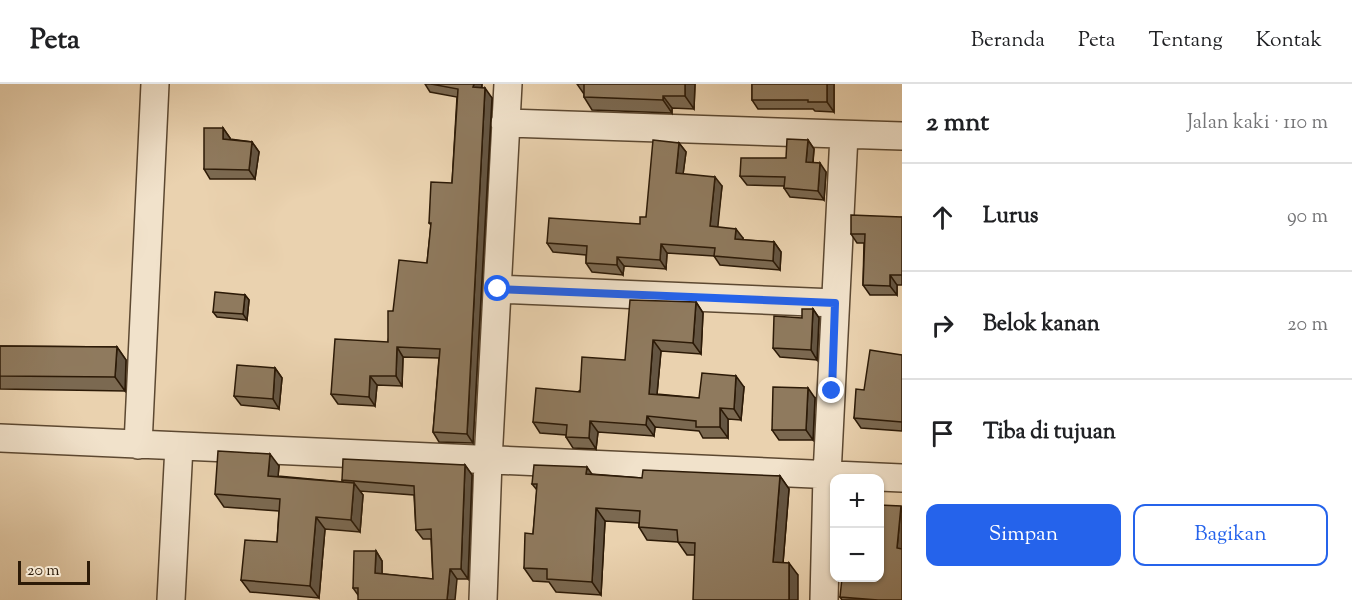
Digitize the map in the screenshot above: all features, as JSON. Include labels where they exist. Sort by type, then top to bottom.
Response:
[{"type":"street","points":[[138,445],[155,84]]},
{"type":"street","points":[[483,600],[507,84]]},
{"type":"street","points":[[505,123],[902,136]]},
{"type":"street","points":[[824,600],[827,475],[844,135]]},
{"type":"street","points":[[498,289],[835,303]]},
{"type":"street","points":[[0,438],[902,478]]},
{"type":"street","points":[[171,600],[179,446]]},
{"type":"building","points":[[431,84],[474,84],[473,87],[485,88],[467,434],[433,432],[440,349],[397,347],[396,376],[370,376],[369,397],[331,394],[335,339],[388,342],[388,311],[393,311],[399,260],[427,263],[431,223],[429,223],[431,182],[452,183],[458,89]]},
{"type":"building","points":[[584,84],[685,84],[685,96],[663,96],[663,100],[584,97]]},
{"type":"building","points":[[752,84],[827,84],[827,102],[752,100]]},
{"type":"building","points":[[204,128],[223,128],[223,139],[252,142],[249,170],[204,169]]},
{"type":"building","points":[[787,139],[808,140],[806,162],[820,163],[818,191],[784,188],[785,177],[740,176],[741,158],[786,158]]},
{"type":"building","points":[[653,140],[679,143],[676,173],[715,177],[710,226],[736,229],[735,239],[774,242],[773,261],[714,256],[715,248],[661,244],[660,260],[617,257],[617,265],[586,263],[587,246],[547,243],[549,218],[640,224],[640,217],[646,217]]},
{"type":"building","points":[[851,215],[902,217],[902,275],[890,275],[890,286],[863,285],[865,234],[851,234]]},
{"type":"building","points":[[215,292],[245,295],[243,314],[213,312]]},
{"type":"building","points":[[630,300],[696,302],[693,343],[653,340],[649,394],[699,398],[702,373],[736,376],[734,409],[720,408],[720,427],[696,427],[696,421],[647,416],[646,425],[590,421],[589,438],[566,437],[567,425],[533,422],[536,388],[580,392],[582,357],[625,360]]},
{"type":"building","points":[[802,309],[813,309],[811,350],[773,348],[774,316],[802,318]]},
{"type":"building","points":[[0,346],[117,347],[115,377],[0,376]]},
{"type":"building","points":[[870,350],[902,355],[902,422],[854,418],[856,389],[864,390]]},
{"type":"building","points":[[237,365],[275,368],[273,399],[234,396]]},
{"type":"building","points":[[773,387],[808,388],[806,430],[772,430]]},
{"type":"building","points":[[218,451],[270,454],[268,476],[354,483],[351,520],[316,517],[310,586],[241,580],[245,540],[277,542],[280,499],[215,494]]},
{"type":"building","points":[[343,459],[465,465],[461,569],[450,569],[447,600],[358,600],[358,588],[353,588],[354,551],[376,551],[375,573],[433,579],[431,529],[416,530],[414,486],[342,480]]},
{"type":"building","points":[[534,465],[587,467],[586,474],[642,478],[643,470],[780,476],[773,562],[789,563],[789,600],[693,600],[695,543],[678,542],[677,530],[639,527],[640,511],[596,508],[592,582],[547,579],[547,569],[524,568],[525,533],[533,534],[537,484],[532,484]]},
{"type":"building","points":[[884,505],[901,506],[897,548],[902,549],[902,600],[840,597],[842,582],[884,582]]},
{"type":"route","points":[[498,289],[835,303],[832,391]]}]
